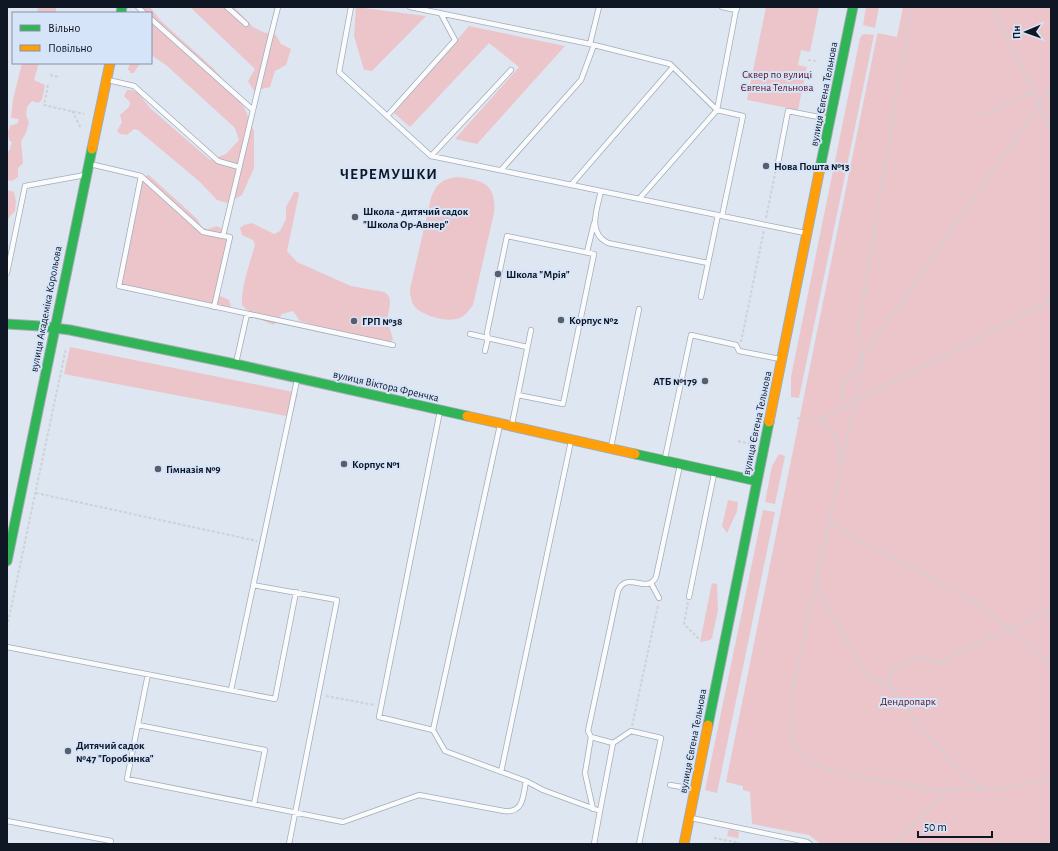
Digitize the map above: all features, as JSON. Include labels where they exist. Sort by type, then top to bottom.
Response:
[{"type":"street","name":"вулиця Євгена Тельнова","points":[[684,844],[854,7]]},
{"type":"street","name":"вулиця Академіка Корольова","points":[[7,560],[110,64]]},
{"type":"street","name":"вулиця Віктора Френчка","points":[[7,324],[54,328],[235,364],[757,481]]},
{"type":"lane","points":[[227,7],[246,24]]},
{"type":"lane","points":[[223,236],[268,43],[278,7]]},
{"type":"lane","points":[[351,7],[339,72],[432,156],[808,234]]},
{"type":"lane","points":[[410,7],[592,45],[670,64],[717,110],[743,116],[701,297]]},
{"type":"lane","points":[[501,170],[581,80],[592,45],[599,7]]},
{"type":"lane","points":[[639,199],[717,110],[737,8],[722,7]]},
{"type":"lane","points":[[387,116],[455,40],[441,14]]},
{"type":"lane","points":[[152,20],[253,110]]},
{"type":"lane","points":[[570,185],[673,67]]},
{"type":"lane","points":[[432,156],[511,70]]},
{"type":"lane","points":[[106,80],[134,86],[218,161],[239,167]]},
{"type":"lane","points":[[778,163],[788,111],[831,120]]},
{"type":"lane","points":[[88,164],[141,176],[202,232],[230,237],[214,307]]},
{"type":"lane","points":[[7,273],[25,186],[86,175]]},
{"type":"lane","points":[[141,176],[119,286],[393,345]]},
{"type":"lane","points":[[587,252],[601,191]]},
{"type":"lane","points":[[594,219],[596,231],[604,241],[608,243],[708,263]]},
{"type":"lane","points":[[485,351],[488,338],[487,333],[507,236],[594,254],[563,404],[518,395]]},
{"type":"lane","points":[[611,448],[639,309]]},
{"type":"lane","points":[[235,364],[247,314]]},
{"type":"lane","points":[[512,426],[531,330]]},
{"type":"lane","points":[[470,334],[528,347]]},
{"type":"lane","points":[[664,460],[690,335],[736,345],[739,351],[783,359]]},
{"type":"lane","points":[[231,690],[297,378]]},
{"type":"lane","points":[[433,730],[379,717],[440,410]]},
{"type":"lane","points":[[501,424],[433,730],[445,752],[526,781],[543,790],[600,811]]},
{"type":"lane","points":[[501,772],[571,439]]},
{"type":"lane","points":[[593,809],[585,773],[591,737],[588,731],[618,591],[623,583],[651,583],[656,576],[680,464]]},
{"type":"lane","points":[[689,597],[715,472]]},
{"type":"lane","points":[[651,583],[659,598]]},
{"type":"lane","points":[[254,584],[337,600],[289,844]]},
{"type":"lane","points":[[7,647],[275,699],[296,592]]},
{"type":"lane","points":[[148,674],[127,779],[343,822],[419,795],[510,812],[520,807],[526,781]]},
{"type":"lane","points":[[138,725],[265,750],[254,804]]},
{"type":"lane","points":[[594,844],[613,743],[631,731],[661,738],[639,844]]},
{"type":"lane","points":[[591,737],[613,743]]},
{"type":"lane","points":[[670,785],[695,789]]},
{"type":"lane","points":[[690,818],[715,822],[807,842],[810,844]]},
{"type":"lane","points":[[7,821],[111,841]]},
{"type":"path","points":[[911,7],[858,324],[859,339],[862,346],[863,356],[860,378],[793,689],[790,719],[793,744],[806,760],[823,768],[860,778],[905,784],[930,790],[1001,789],[1051,778]]},
{"type":"path","points":[[992,7],[1051,130]]},
{"type":"path","points":[[246,24],[268,43]]},
{"type":"path","points":[[808,60],[816,61]]},
{"type":"path","points":[[50,75],[59,77]]},
{"type":"path","points":[[48,86],[44,105],[84,114]]},
{"type":"path","points":[[845,407],[842,405],[841,396],[842,388],[846,380],[1051,88]]},
{"type":"path","points":[[983,114],[1033,90]]},
{"type":"path","points":[[72,111],[81,128]]},
{"type":"path","points":[[739,351],[778,163]]},
{"type":"path","points":[[796,418],[814,421],[822,419],[1051,300]]},
{"type":"path","points":[[7,627],[66,348]]},
{"type":"path","points":[[822,419],[832,432],[837,443],[841,464]]},
{"type":"path","points":[[738,441],[751,444]]},
{"type":"path","points":[[36,493],[262,542]]},
{"type":"path","points":[[829,521],[848,535],[932,578],[977,604],[1009,629],[1051,666]]},
{"type":"path","points":[[816,581],[827,605],[862,667],[871,678],[888,684],[895,691],[920,728],[964,774],[983,789]]},
{"type":"path","points":[[689,597],[684,624],[699,639]]},
{"type":"path","points":[[631,731],[659,598]]},
{"type":"path","points":[[888,684],[890,675],[894,669],[915,657],[929,659],[940,663],[1009,629],[1051,611]]},
{"type":"path","points":[[318,694],[381,707]]},
{"type":"path","points":[[893,844],[949,789]]},
{"type":"path","points":[[714,838],[740,843]]},
{"type":"green space","points":[[38,7],[56,7],[56,12],[37,12]]},
{"type":"green space","points":[[141,7],[150,7],[161,21],[213,68],[229,86],[244,107],[254,131],[254,168],[242,195],[227,203],[217,200],[200,182],[138,130],[134,129],[127,135],[120,134],[117,131],[122,122],[120,115],[129,107],[130,102],[124,96],[127,90],[132,90],[138,93],[151,109],[210,160],[226,154],[239,140],[235,128],[166,65],[152,56],[152,12],[141,12]]},
{"type":"green space","points":[[190,7],[234,7],[253,27],[263,32],[276,35],[281,44],[291,49],[286,65],[275,71],[270,87],[254,91],[248,81],[255,69]]},
{"type":"green space","points":[[356,7],[426,16],[372,71],[364,70],[354,36]]},
{"type":"green space","name":"Сквер по вулиці Євгена Тельнова","points":[[766,7],[819,7],[810,52],[801,50],[798,65],[807,67],[798,110],[747,100]]},
{"type":"green space","points":[[866,7],[879,7],[875,28],[863,25]]},
{"type":"green space","name":"Дендропарк","points":[[903,7],[1051,7],[1051,844],[821,844],[809,835],[752,824],[750,792],[743,790],[743,786],[726,782],[877,35],[878,33],[897,37]]},
{"type":"green space","points":[[469,26],[565,46],[477,144],[455,139],[519,67],[489,43],[410,127],[394,113]]},
{"type":"green space","points":[[862,35],[874,35],[799,398],[791,397],[791,377],[860,38]]},
{"type":"green space","points":[[22,64],[39,64],[34,80],[45,85],[42,100],[38,103],[32,101],[27,107],[26,115],[29,122],[26,133],[21,141],[23,163],[18,168],[18,177],[12,181],[7,180],[7,153],[12,142],[9,140],[8,132],[10,126],[18,123],[19,119],[11,118],[13,100]]},
{"type":"green space","points":[[130,64],[139,64],[134,73],[131,73],[128,69]]},
{"type":"green space","points":[[149,175],[196,218],[203,228],[208,229],[217,226],[227,232],[232,238],[219,293],[220,296],[229,300],[231,307],[225,311],[193,304],[162,293],[132,292],[122,285],[118,275],[138,178]]},
{"type":"green space","points":[[457,177],[474,180],[486,185],[493,195],[494,213],[473,305],[462,317],[449,320],[430,316],[415,307],[410,289],[433,193],[440,183],[447,179]]},
{"type":"green space","points":[[7,190],[14,192],[16,202],[15,211],[8,219],[7,224]]},
{"type":"green space","points":[[294,192],[298,192],[299,194],[287,251],[297,262],[351,286],[384,292],[388,295],[390,301],[388,322],[393,340],[383,345],[343,332],[300,321],[293,311],[282,314],[274,325],[265,322],[249,312],[242,305],[244,282],[255,245],[253,240],[242,235],[240,228],[244,225],[252,223],[274,234],[280,231],[286,219],[286,207]]},
{"type":"green space","points":[[70,347],[298,393],[292,417],[64,374]]},
{"type":"green space","points":[[779,454],[785,456],[775,504],[765,502],[772,466]]},
{"type":"green space","points":[[728,500],[738,502],[737,511],[727,533],[722,526]]},
{"type":"green space","points":[[763,510],[775,512],[717,793],[705,790]]},
{"type":"green space","points":[[712,583],[717,584],[718,610],[712,638],[710,640],[700,642]]},
{"type":"green space","points":[[729,829],[739,832],[738,838],[727,836]]},
{"type":"traffic: fast","points":[[121,12],[122,7]]},
{"type":"traffic: fast","points":[[820,168],[853,7]]},
{"type":"traffic: fast","points":[[7,561],[92,149]]},
{"type":"traffic: fast","points":[[7,324],[70,330],[235,364],[467,416]]},
{"type":"traffic: fast","points":[[708,725],[769,422]]},
{"type":"traffic: fast","points":[[635,454],[757,481]]},
{"type":"traffic: slow","points":[[92,149],[110,64]]},
{"type":"traffic: slow","points":[[769,422],[820,168]]},
{"type":"traffic: slow","points":[[467,416],[635,454]]},
{"type":"traffic: slow","points":[[684,844],[708,725]]},
{"type":"place","name":"Нова Пошта №13","points":[[766,166]]},
{"type":"place","name":"Школа - дитячий садок \"Школа Ор-Авнер\"","points":[[355,217]]},
{"type":"place","name":"Школа \"Мрія\"","points":[[498,274]]},
{"type":"place","name":"Корпус №2","points":[[561,320]]},
{"type":"place","name":"ГРП №38","points":[[354,321]]},
{"type":"place","name":"АТБ №179","points":[[705,381]]},
{"type":"place","name":"Корпус №1","points":[[344,464]]},
{"type":"place","name":"Гімназія №9","points":[[158,469]]},
{"type":"place","name":"Дитячий садок №47 \"Горобинка\"","points":[[68,751]]},
{"type":"district","name":"ЧЕРЕМУШКИ","points":[[389,174]]}]
